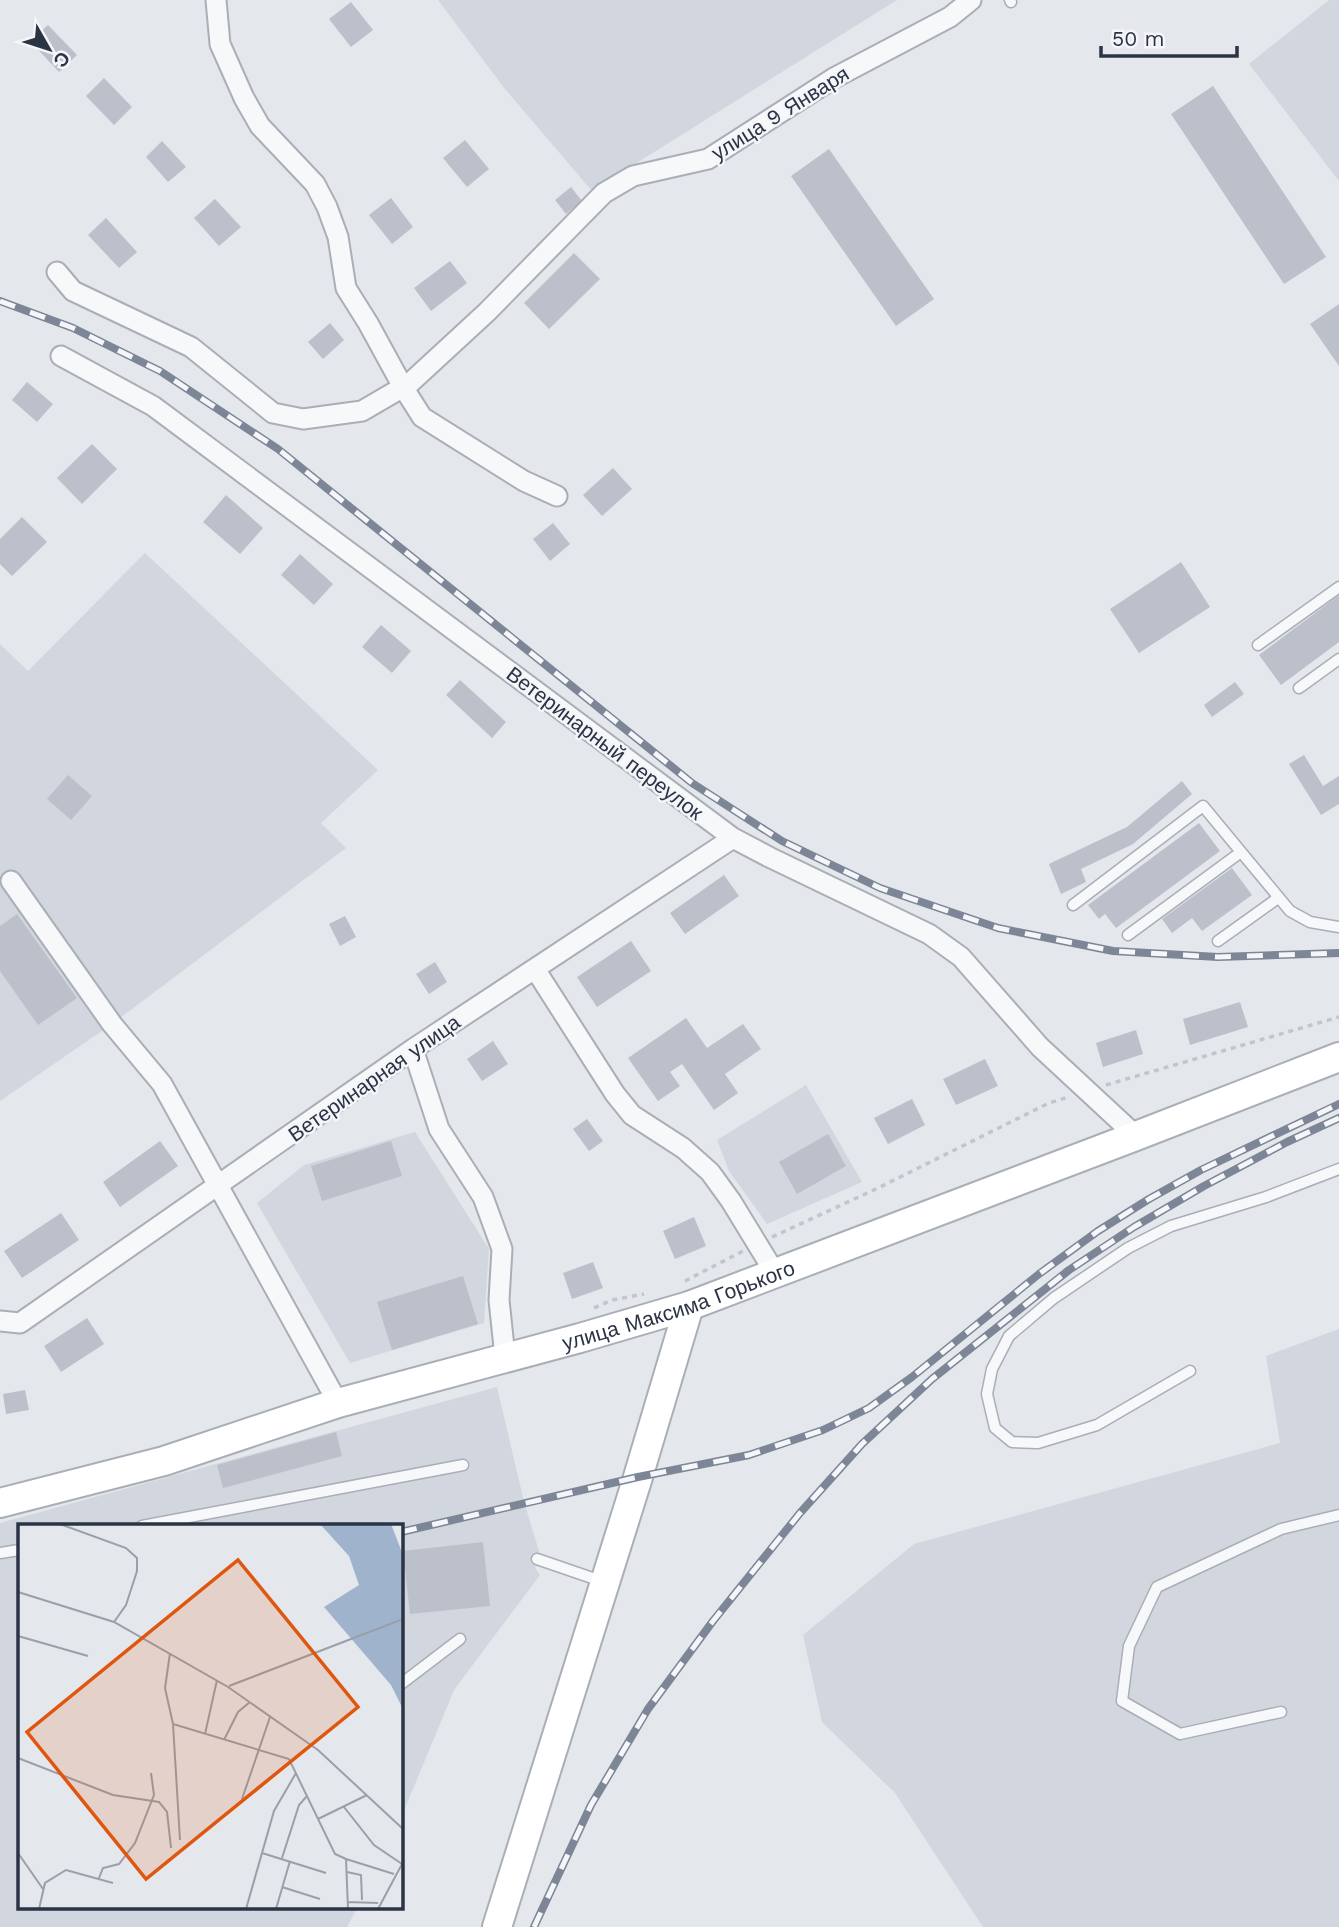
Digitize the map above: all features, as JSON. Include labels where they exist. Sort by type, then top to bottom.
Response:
[{"type":"street","points":[[216,0],[220,44],[244,98],[260,127],[314,184],[327,207],[338,237],[346,288],[422,417],[524,481],[557,496]]},
{"type":"street","name":"улица 9 Января","points":[[57,272],[73,290],[191,347],[273,413],[303,419],[362,411],[410,383],[487,312],[604,193],[633,176],[708,159],[834,78],[950,17],[971,0]]},
{"type":"street","name":"Ветеринарный переулок","points":[[61,356],[153,406],[733,838],[769,858],[929,934],[961,957],[1040,1047],[1136,1136]]},
{"type":"street","name":"Ветеринарная улица","points":[[10,1322],[219,1185],[413,1049],[733,838]]},
{"type":"street","points":[[11,881],[112,1024],[162,1084],[338,1403]]},
{"type":"street","points":[[535,969],[623,1104],[632,1115],[683,1148],[710,1172],[775,1273]]},
{"type":"street","points":[[413,1049],[439,1129],[483,1197],[502,1249],[499,1300],[505,1357]]},
{"type":"street","name":"улица Максима Горького","points":[[0,1503],[164,1461],[338,1403],[580,1338],[683,1296],[775,1273],[1339,1057]]},
{"type":"street","points":[[497,1927],[638,1477],[683,1296]]},
{"type":"lane","points":[[1258,645],[1339,587]]},
{"type":"lane","points":[[1299,688],[1339,659]]},
{"type":"lane","points":[[1073,905],[1203,806],[1290,911],[1310,922],[1339,927]]},
{"type":"lane","points":[[1128,935],[1241,852]]},
{"type":"lane","points":[[1218,941],[1278,898]]},
{"type":"lane","points":[[1190,1371],[1097,1425],[1038,1443],[1012,1442],[995,1428],[988,1394],[992,1369],[1009,1336],[1054,1298],[1128,1248],[1171,1226],[1266,1197],[1339,1169]]},
{"type":"lane","points":[[153,1524],[463,1465]]},
{"type":"lane","points":[[1281,1712],[1180,1734],[1122,1701],[1129,1646],[1157,1587],[1281,1529],[1339,1515]]},
{"type":"lane","points":[[0,1553],[18,1550]]},
{"type":"lane","points":[[537,1559],[604,1582]]},
{"type":"lane","points":[[402,1683],[460,1639]]},
{"type":"path","points":[[683,1296],[715,1267],[757,1244],[876,1189],[1049,1103],[1339,1017]]},
{"type":"path","points":[[591,1310],[612,1300],[651,1292]]},
{"type":"shaded area","points":[[438,0],[897,0],[592,191],[505,89]]},
{"type":"shaded area","points":[[1329,0],[1339,0],[1339,181],[1249,64]]},
{"type":"shaded area","points":[[145,553],[378,770],[321,823],[346,848],[112,1024],[0,1101],[0,644],[28,671]]},
{"type":"shaded area","points":[[806,1085],[862,1182],[767,1224],[729,1171],[717,1140]]},
{"type":"shaded area","points":[[415,1132],[489,1249],[484,1323],[350,1363],[257,1203],[304,1165]]},
{"type":"shaded area","points":[[1339,1329],[1339,1927],[983,1927],[895,1793],[822,1722],[803,1635],[914,1544],[1280,1443],[1266,1356]]},
{"type":"shaded area","points":[[497,1387],[524,1502],[539,1551],[535,1568],[540,1575],[454,1690],[402,1816],[402,1524],[18,1524],[18,1910],[356,1910],[347,1927],[0,1927],[0,1523]]},
{"type":"building","points":[[351,2],[373,30],[351,47],[329,19]]},
{"type":"building","points":[[48,25],[77,55],[59,72],[30,41]]},
{"type":"building","points":[[104,78],[132,107],[114,125],[86,96]]},
{"type":"building","points":[[1213,86],[1326,257],[1284,284],[1171,114]]},
{"type":"building","points":[[465,140],[489,169],[467,187],[443,158]]},
{"type":"building","points":[[162,141],[186,167],[168,182],[146,157]]},
{"type":"building","points":[[829,149],[934,299],[896,326],[791,176]]},
{"type":"building","points":[[571,187],[582,201],[566,214],[555,200]]},
{"type":"building","points":[[391,198],[413,227],[392,244],[369,215]]},
{"type":"building","points":[[215,199],[241,227],[219,246],[194,218]]},
{"type":"building","points":[[106,218],[137,252],[119,268],[88,235]]},
{"type":"building","points":[[574,253],[600,279],[549,329],[524,303]]},
{"type":"building","points":[[450,261],[467,283],[431,311],[414,288]]},
{"type":"building","points":[[1339,304],[1339,366],[1310,324]]},
{"type":"building","points":[[330,323],[344,340],[323,359],[308,342]]},
{"type":"building","points":[[27,382],[53,404],[37,422],[12,400]]},
{"type":"building","points":[[92,444],[117,469],[82,504],[57,478]]},
{"type":"building","points":[[613,468],[632,489],[602,516],[583,495]]},
{"type":"building","points":[[226,495],[263,528],[240,554],[203,522]]},
{"type":"building","points":[[22,517],[47,542],[12,576],[0,564],[0,539]]},
{"type":"building","points":[[553,523],[570,544],[550,561],[533,539]]},
{"type":"building","points":[[300,554],[333,584],[314,605],[281,575]]},
{"type":"building","points":[[1181,562],[1210,607],[1139,653],[1110,609]]},
{"type":"building","points":[[1339,595],[1339,642],[1281,685],[1259,655]]},
{"type":"building","points":[[381,625],[411,651],[392,673],[362,647]]},
{"type":"building","points":[[460,680],[506,722],[492,738],[446,695]]},
{"type":"building","points":[[1235,682],[1244,694],[1212,717],[1204,705]]},
{"type":"building","points":[[1304,755],[1323,786],[1339,776],[1339,804],[1321,815],[1289,764]]},
{"type":"building","points":[[68,775],[92,796],[71,820],[47,799]]},
{"type":"building","points":[[1182,781],[1192,794],[1133,844],[1081,869],[1086,882],[1061,894],[1049,864],[1127,827]]},
{"type":"building","points":[[1199,823],[1220,851],[1116,928],[1105,914],[1099,919],[1088,905]]},
{"type":"building","points":[[1232,868],[1252,895],[1202,931],[1192,918],[1172,933],[1162,919]]},
{"type":"building","points":[[724,875],[739,896],[685,934],[670,913]]},
{"type":"building","points":[[17,914],[77,998],[38,1025],[0,971],[0,926]]},
{"type":"building","points":[[345,916],[356,937],[340,946],[329,924]]},
{"type":"building","points":[[631,941],[651,971],[597,1007],[577,977]]},
{"type":"building","points":[[435,962],[447,982],[429,994],[416,974]]},
{"type":"building","points":[[1240,1002],[1248,1027],[1190,1045],[1183,1019]]},
{"type":"building","points":[[686,1018],[707,1048],[743,1024],[761,1049],[725,1074],[738,1093],[714,1110],[682,1064],[670,1072],[680,1086],[658,1101],[628,1058]]},
{"type":"building","points":[[1136,1030],[1143,1054],[1103,1067],[1096,1043]]},
{"type":"building","points":[[493,1041],[508,1064],[482,1081],[467,1059]]},
{"type":"building","points":[[985,1059],[998,1086],[956,1105],[943,1079]]},
{"type":"building","points":[[912,1099],[925,1125],[888,1144],[874,1118]]},
{"type":"building","points":[[587,1119],[603,1141],[589,1151],[573,1129]]},
{"type":"building","points":[[828,1134],[846,1166],[797,1194],[779,1162]]},
{"type":"building","points":[[160,1141],[178,1166],[120,1207],[103,1182]]},
{"type":"building","points":[[391,1141],[402,1176],[322,1201],[311,1166]]},
{"type":"building","points":[[61,1213],[79,1240],[22,1278],[4,1251]]},
{"type":"building","points":[[694,1217],[706,1246],[675,1259],[663,1231]]},
{"type":"building","points":[[593,1262],[603,1288],[572,1299],[563,1273]]},
{"type":"building","points":[[463,1276],[478,1324],[392,1350],[377,1302]]},
{"type":"building","points":[[87,1318],[104,1344],[61,1372],[44,1346]]},
{"type":"building","points":[[25,1390],[29,1410],[6,1414],[3,1394]]},
{"type":"building","points":[[336,1432],[342,1456],[223,1488],[217,1465]]},
{"type":"building","points":[[483,1542],[490,1606],[410,1614],[403,1551]]},
{"type":"railway","points":[[0,301],[73,328],[160,371],[278,449],[692,783],[782,841],[880,888],[998,928],[1113,951],[1218,957],[1339,953]]},
{"type":"railway","points":[[402,1532],[638,1477],[749,1455],[823,1430],[869,1408],[912,1377],[1039,1274],[1098,1231],[1201,1170],[1339,1104]]},
{"type":"railway","points":[[534,1927],[591,1805],[648,1709],[713,1621],[800,1513],[862,1444],[932,1379],[1069,1270],[1134,1227],[1204,1186],[1339,1118]]}]
